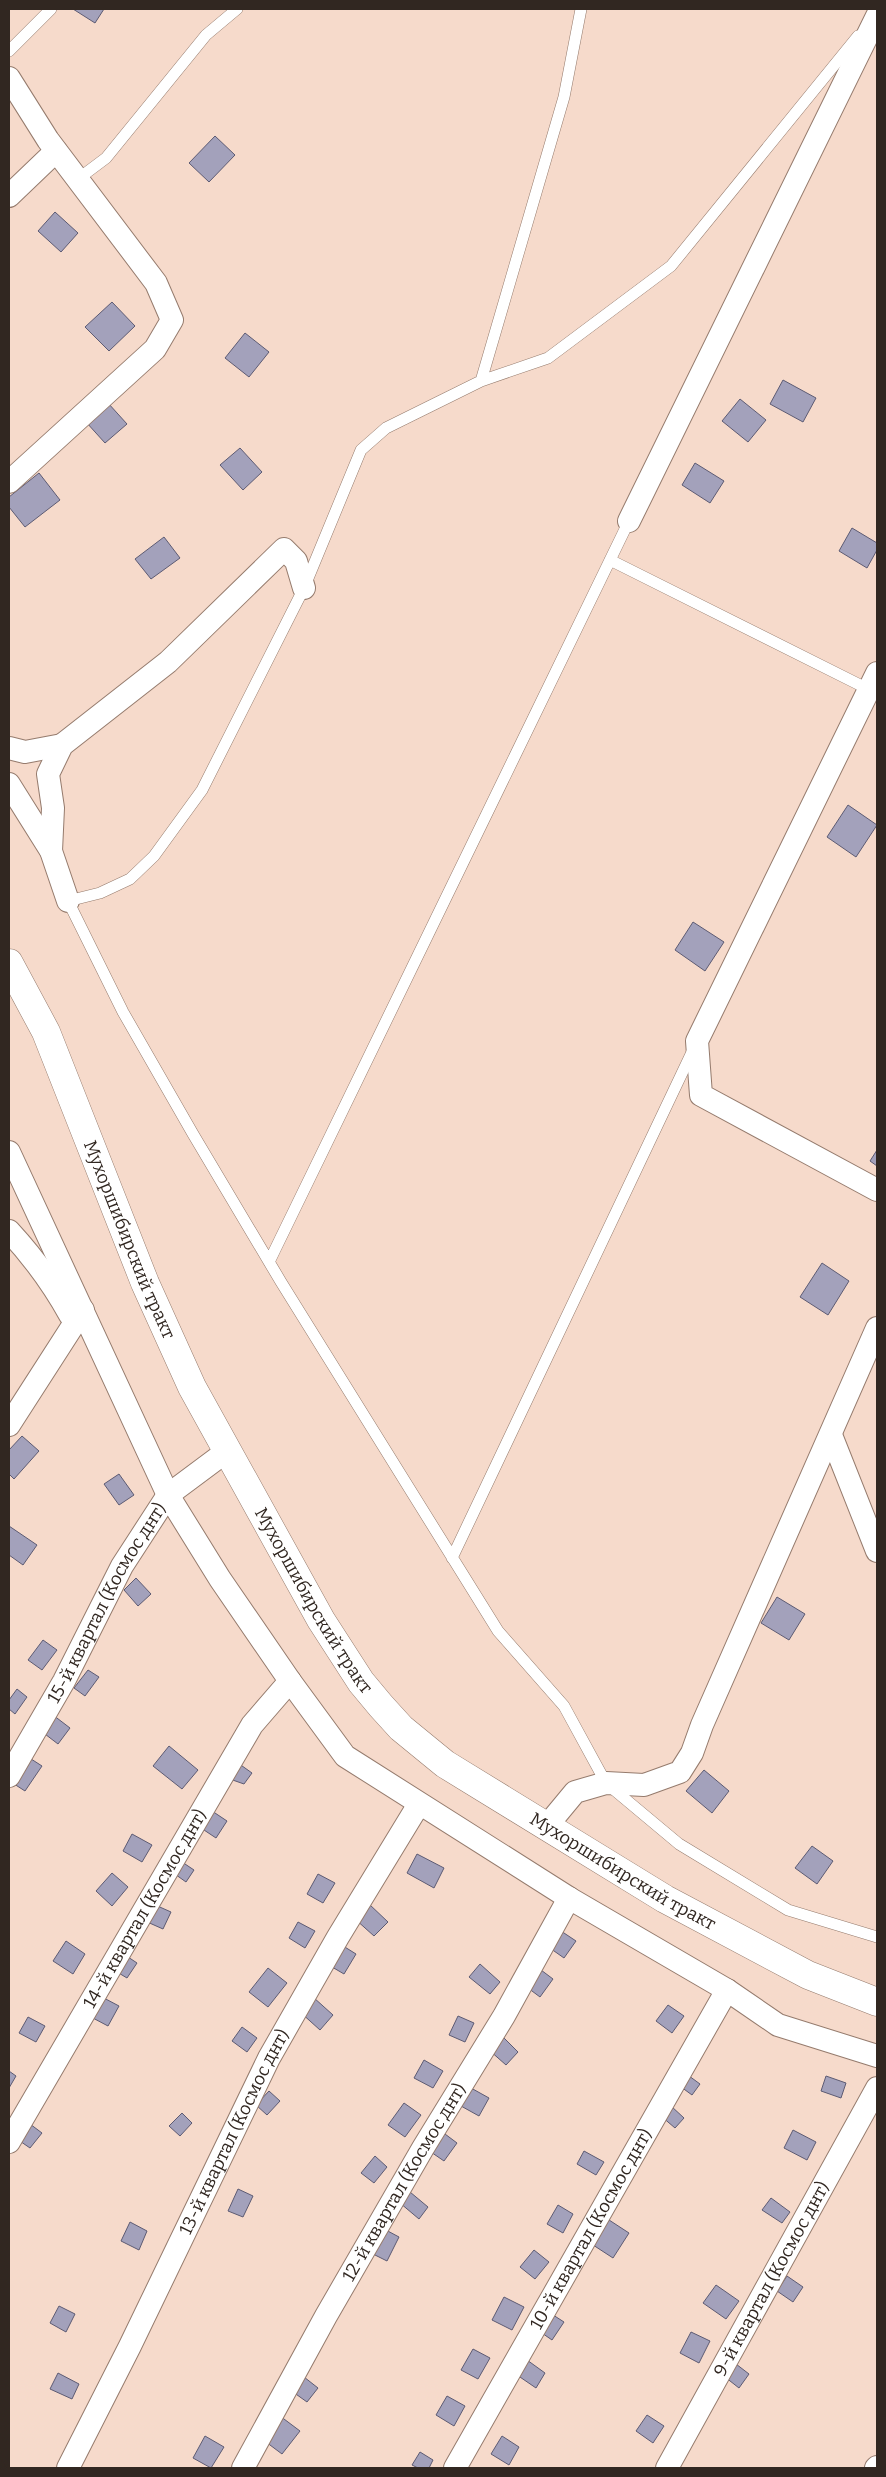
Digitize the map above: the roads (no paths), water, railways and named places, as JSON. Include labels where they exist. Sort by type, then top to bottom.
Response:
[{"type":"main road","name":"Мухоршибирский тракт","points":[[12,974],[46,1032],[170,1340],[227,1451],[321,1620],[361,1682],[380,1706],[401,1728],[445,1764],[665,1899],[817,1978],[877,2002]]},
{"type":"street","points":[[629,521],[877,16]]},
{"type":"street","points":[[9,78],[56,151],[156,283],[172,320],[155,349],[9,482]]},
{"type":"street","points":[[9,196],[56,151]]},
{"type":"street","points":[[51,851],[53,808],[48,774],[62,745],[168,662],[284,549],[296,561],[304,588]]},
{"type":"street","points":[[875,685],[697,1041],[701,1095],[877,1190]]},
{"type":"street","points":[[9,748],[25,752],[62,745]]},
{"type":"street","points":[[9,784],[51,851],[68,901]]},
{"type":"street","points":[[9,1152],[78,1316],[168,1495],[220,1579],[290,1681],[345,1756],[569,1898],[727,1990],[778,2025],[877,2056]]},
{"type":"street","points":[[9,1231],[29,1252],[78,1316]]},
{"type":"street","points":[[9,1425],[78,1316]]},
{"type":"street","points":[[546,1827],[576,1792],[606,1783],[644,1785],[680,1772],[692,1753],[706,1716],[877,1328]]},
{"type":"street","points":[[831,1435],[877,1550]]},
{"type":"street","name":"15-й квартал (Космос днт)","points":[[9,1776],[64,1681],[122,1566],[168,1495],[227,1451]]},
{"type":"street","name":"14-й квартал (Космос днт)","points":[[9,2142],[252,1725],[290,1681]]},
{"type":"street","name":"13-й квартал (Космос днт)","points":[[73,2466],[269,2058],[338,1937],[419,1804]]},
{"type":"street","name":"12-й квартал (Космос днт)","points":[[243,2468],[326,2316],[423,2148],[504,2016],[569,1898]]},
{"type":"street","name":"10-й квартал (Космос днт)","points":[[455,2468],[727,1990]]},
{"type":"street","name":"9-й квартал (Космос днт)","points":[[667,2468],[877,2088]]},
{"type":"lane","points":[[9,51],[51,9]]},
{"type":"lane","points":[[78,179],[106,158],[206,35],[237,9]]},
{"type":"lane","points":[[481,381],[564,97],[581,9]]},
{"type":"lane","points":[[877,11],[671,266],[548,358],[481,381],[386,428],[361,450],[304,588],[202,790],[154,856],[130,879],[100,893],[68,901],[128,1020],[269,1262],[498,1631],[564,1706],[606,1783],[678,1844],[788,1910],[877,1937]]},
{"type":"lane","points":[[269,1262],[629,521]]},
{"type":"lane","points":[[610,560],[875,685]]},
{"type":"lane","points":[[452,1558],[697,1041]]}]
